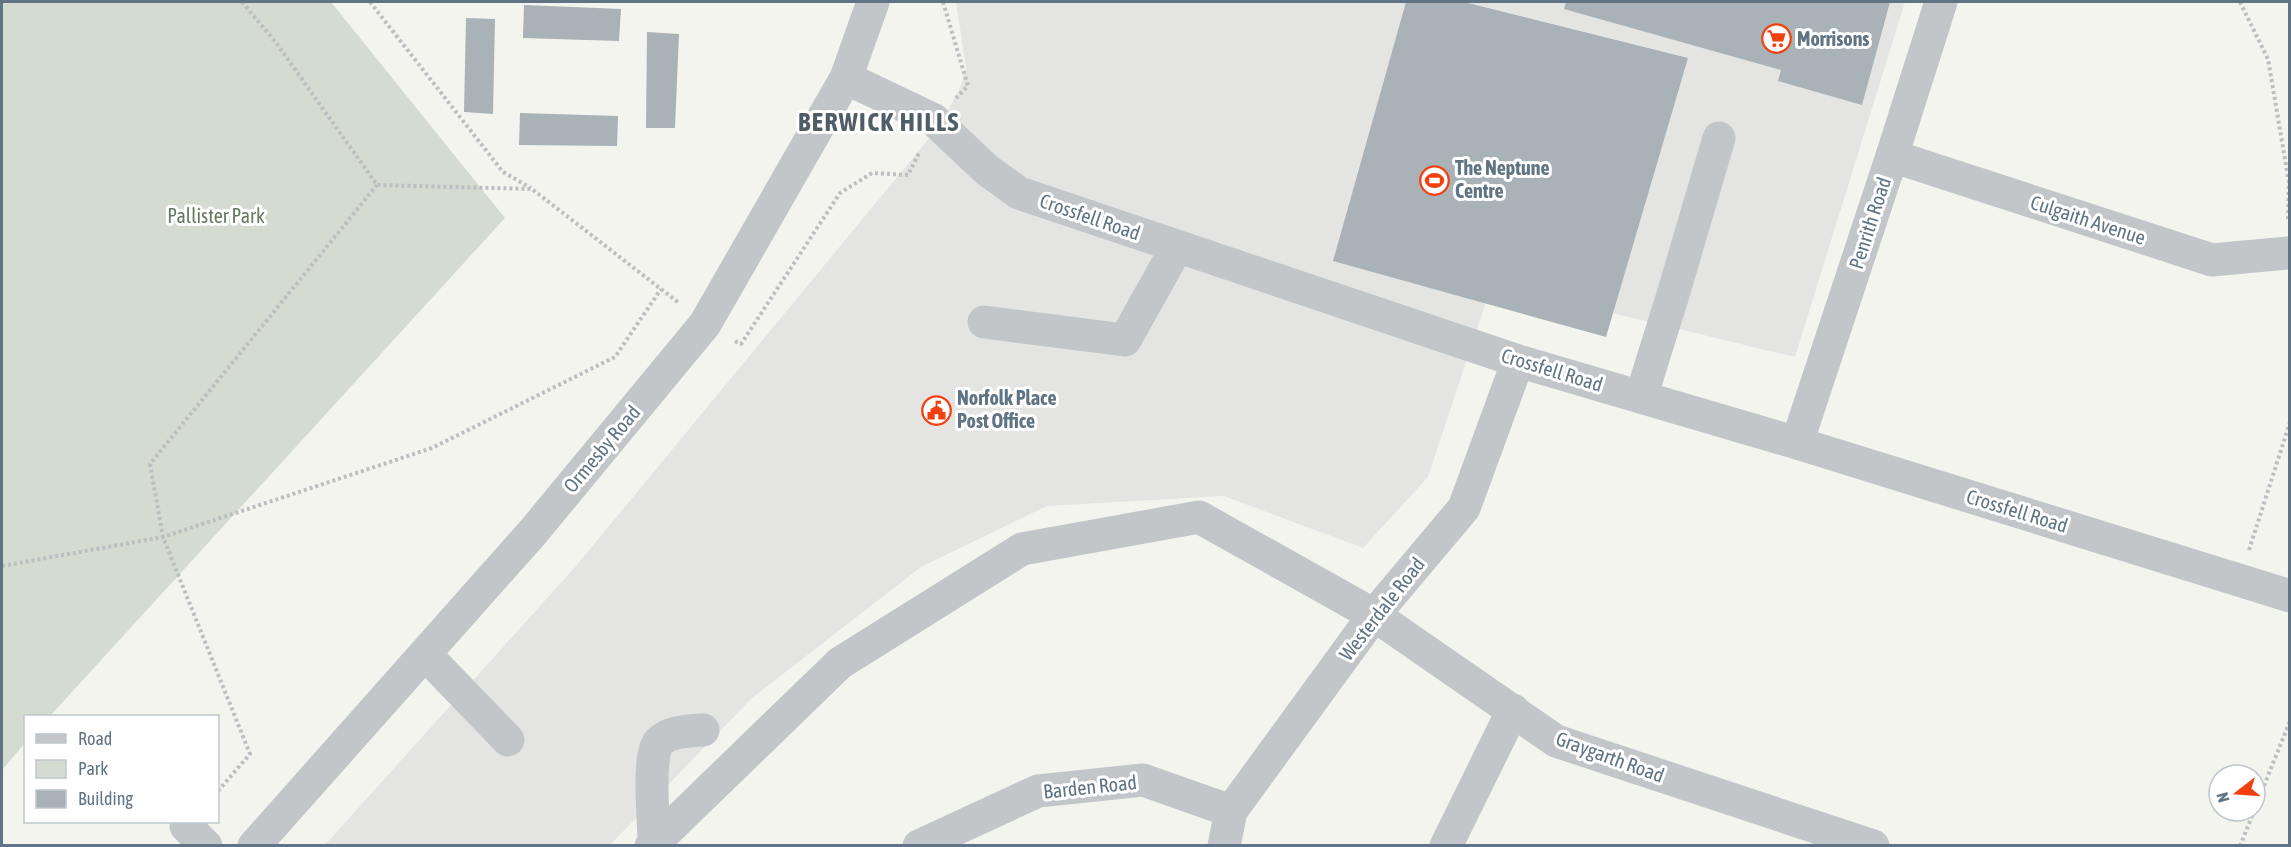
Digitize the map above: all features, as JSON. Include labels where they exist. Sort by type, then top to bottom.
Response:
[{"type":"street","name":"Ormesby Road","points":[[254,846],[533,532],[705,324],[846,78],[873,2]]},
{"type":"street","name":"Penrith Road","points":[[1797,443],[1941,2]]},
{"type":"street","name":"Crossfell Road","points":[[846,78],[934,120],[987,171],[1019,194],[1518,361],[1797,443],[2289,596]]},
{"type":"street","points":[[1641,397],[1719,138]]},
{"type":"street","name":"Culgaith Avenue","points":[[1892,156],[2212,260],[2288,253]]},
{"type":"street","points":[[984,322],[1125,340],[1177,246]]},
{"type":"street","name":"Westerdale Road","points":[[1224,846],[1232,811],[1374,615],[1464,508],[1518,361]]},
{"type":"street","name":"Graygarth Road","points":[[653,844],[840,663],[1022,549],[1199,517],[1374,615],[1556,741],[1873,846]]},
{"type":"street","points":[[425,654],[508,741]]},
{"type":"street","points":[[1446,846],[1513,710]]},
{"type":"street","points":[[653,844],[652,766],[654,750],[659,741],[673,734],[703,730]]},
{"type":"street","name":"Barden Road","points":[[919,846],[1038,790],[1143,780],[1232,811]]},
{"type":"path","points":[[242,2],[277,44],[377,185]]},
{"type":"path","points":[[370,2],[503,172],[532,189],[705,324],[741,344],[840,194],[872,173],[908,175],[934,120],[968,86],[943,2]]},
{"type":"path","points":[[2240,2],[2268,59],[2289,176],[2288,253]]},
{"type":"path","points":[[377,185],[532,189]]},
{"type":"path","points":[[219,790],[250,754],[163,537],[150,464],[377,185]]},
{"type":"path","points":[[2,566],[163,537],[432,448],[615,357],[661,290]]},
{"type":"path","points":[[2240,580],[2289,422]]},
{"type":"path","points":[[2267,776],[2289,721]]},
{"type":"path","points":[[2240,846],[2249,823]]},
{"type":"shaded area","points":[[956,2],[1905,2],[1795,357],[1492,284],[1428,477],[1363,548],[1224,496],[1047,506],[921,567],[752,698],[610,845],[324,846],[576,566],[941,124],[961,85],[966,68]]},
{"type":"green space","name":"Pallister Park","points":[[2,2],[331,2],[505,218],[51,715],[24,715],[24,744],[2,770]]},
{"type":"building","points":[[1406,2],[1464,2],[1688,58],[1606,337],[1333,261]]},
{"type":"building","name":"Morrisons","points":[[1566,2],[1890,2],[1862,105],[1778,81],[1781,70],[1564,9]]},
{"type":"building","points":[[524,5],[621,9],[619,41],[523,38]]},
{"type":"building","points":[[466,18],[495,19],[493,114],[464,112]]},
{"type":"building","points":[[647,32],[679,34],[675,128],[646,128]]},
{"type":"building","points":[[520,113],[618,116],[617,146],[519,145]]},
{"type":"place","name":"Morrisons","points":[[1776,39]]},
{"type":"place","name":"The Neptune Centre","points":[[1434,180]]},
{"type":"place","name":"Norfolk Place Post Office","points":[[936,410]]},
{"type":"district","name":"BERWICK HILLS","points":[[879,122]]}]
